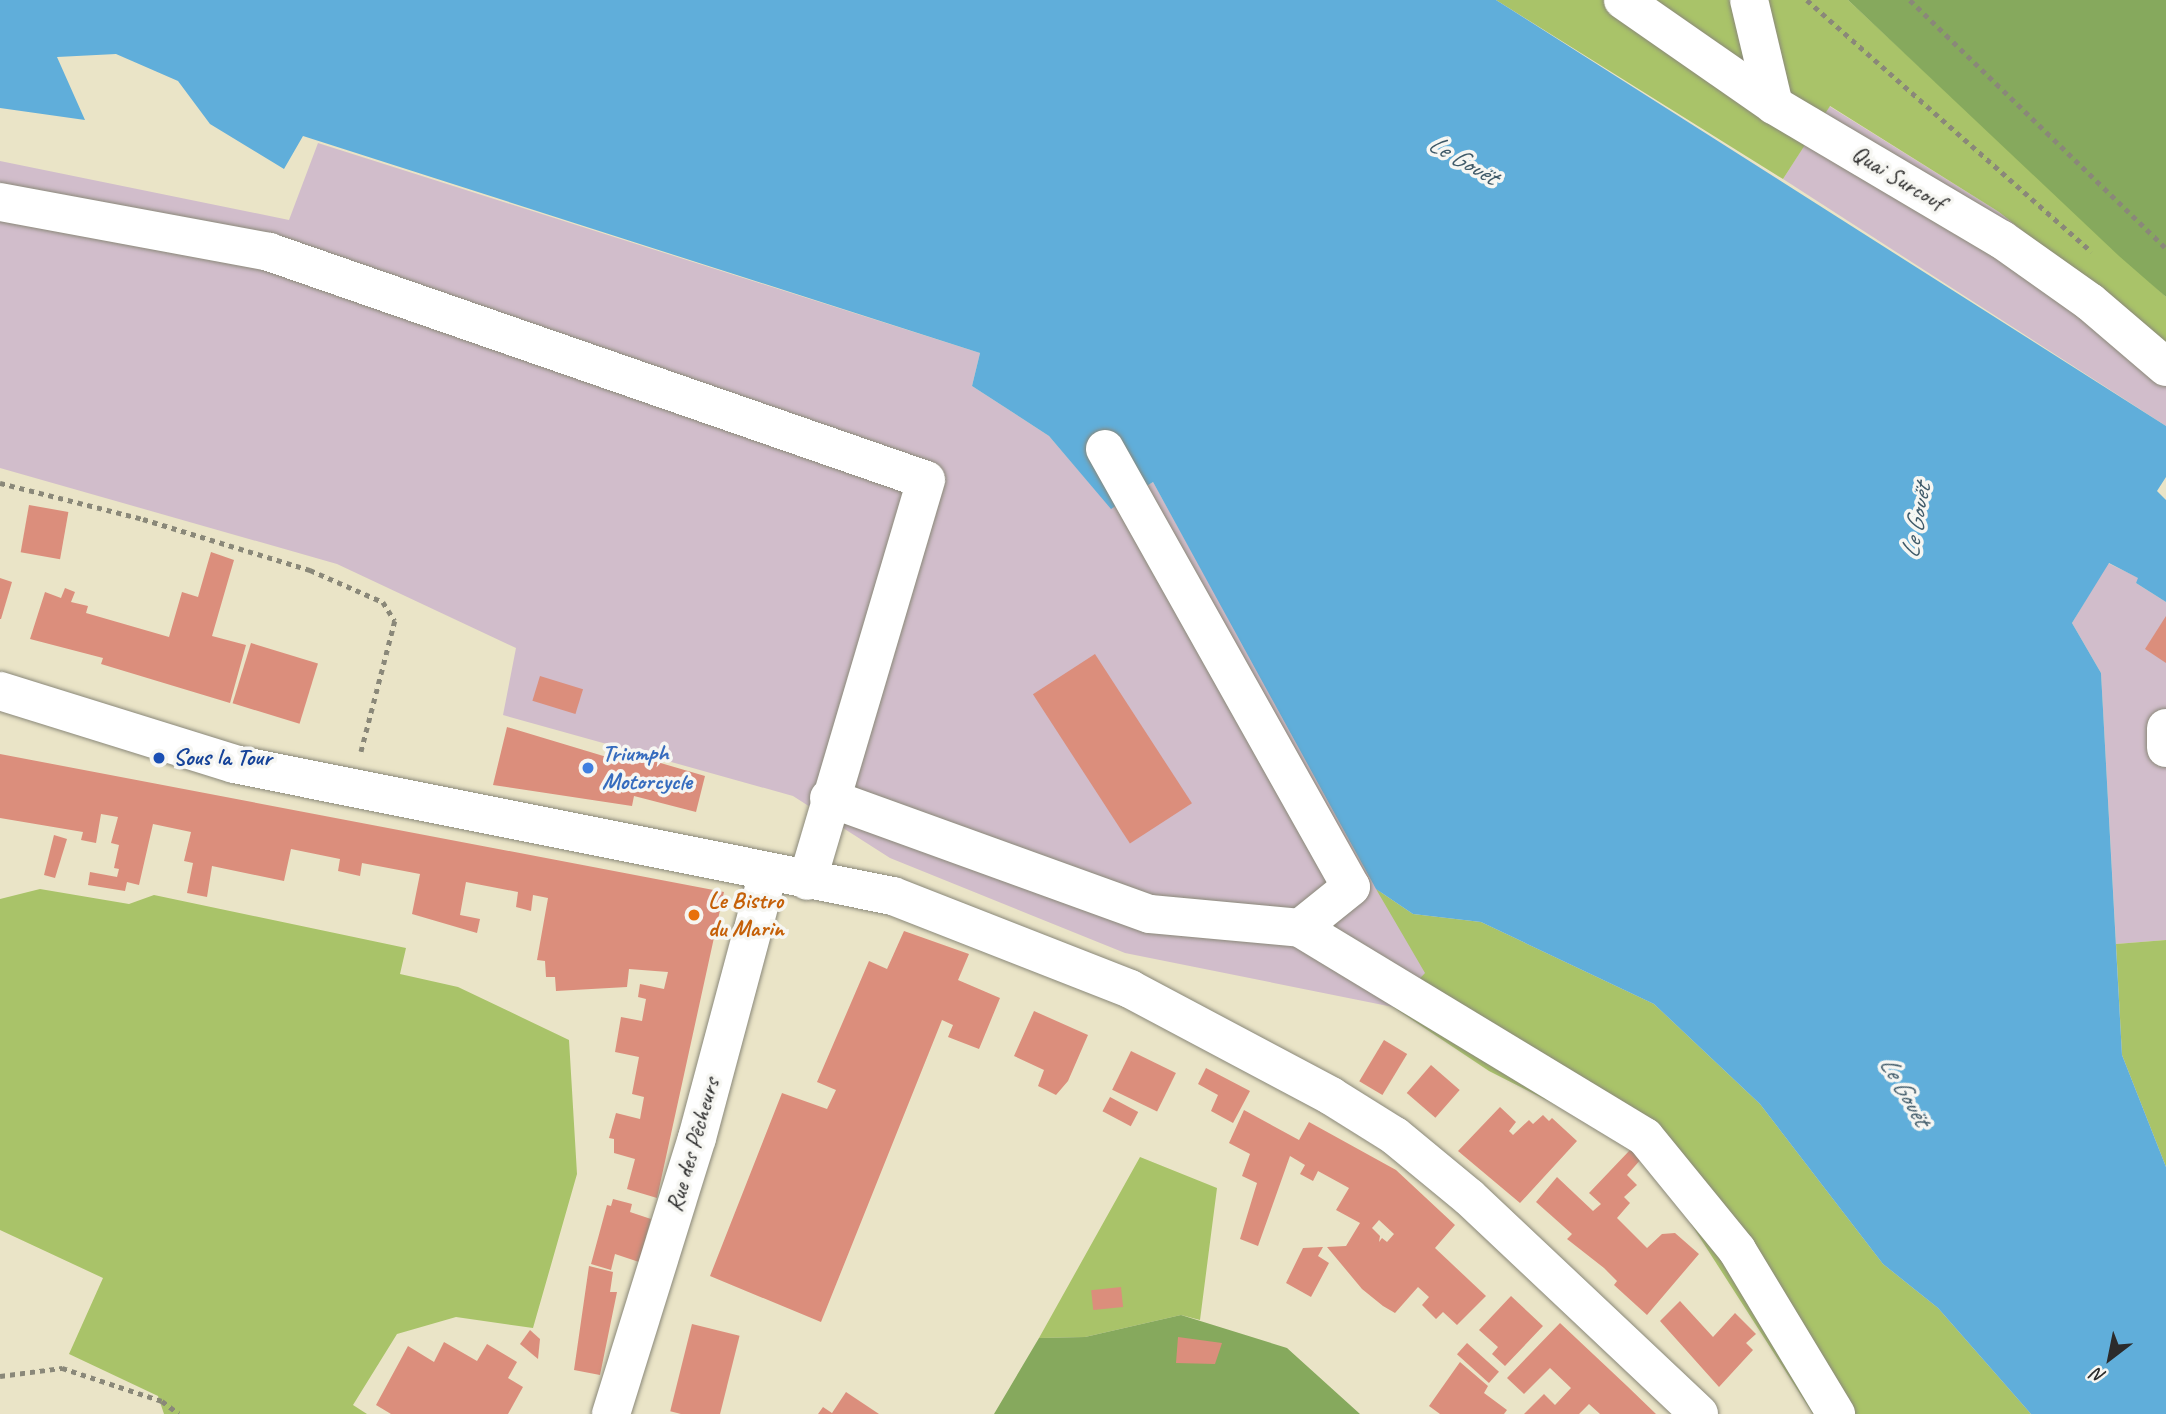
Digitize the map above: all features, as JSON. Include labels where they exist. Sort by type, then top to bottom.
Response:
[{"type":"street","points":[[1749,0],[1774,105]]},
{"type":"street","name":"Quai Surcouf","points":[[1649,7],[1774,105],[2001,239],[2090,302],[2166,367]]},
{"type":"street","points":[[0,202],[269,252],[926,480],[829,798],[807,881]]},
{"type":"street","points":[[1105,449],[1351,887],[1300,928]]},
{"type":"street","points":[[0,691],[234,764],[351,790],[893,897],[1130,989],[1331,1096],[1395,1136],[1469,1197],[1699,1414]]},
{"type":"street","points":[[2166,728],[2166,748]]},
{"type":"street","points":[[829,798],[1150,914],[1300,928],[1645,1137],[1737,1250],[1836,1414]]},
{"type":"street","name":"Rue des Pêcheurs","points":[[611,1414],[697,1138],[768,873]]},
{"type":"path","points":[[1807,0],[2098,257]]},
{"type":"path","points":[[1910,0],[2166,248]]},
{"type":"path","points":[[0,483],[143,519],[310,570],[383,602],[395,621],[351,790]]},
{"type":"path","points":[[0,1376],[62,1368],[162,1401],[179,1414]]},
{"type":"shaded area","points":[[1829,106],[1999,212],[2166,345],[2166,426],[1783,179]]},
{"type":"shaded area","points":[[318,143],[980,353],[972,386],[1049,436],[1111,508],[1153,482],[1426,973],[1393,1007],[1125,953],[890,858],[793,796],[503,715],[516,648],[337,564],[0,468],[0,161],[289,220]]},
{"type":"shaded area","points":[[2108,563],[2139,578],[2136,583],[2166,602],[2166,940],[2116,944],[2101,673],[2072,623]]},
{"type":"green space","points":[[1496,0],[1848,0],[2166,297],[2166,345],[1999,212],[1830,106],[1783,179]]},
{"type":"green space","points":[[1848,0],[2166,0],[2166,297],[2119,256]]},
{"type":"green space","points":[[40,889],[129,904],[154,895],[406,948],[400,974],[458,987],[569,1040],[577,1174],[533,1328],[456,1317],[397,1334],[353,1405],[367,1414],[164,1414],[158,1396],[69,1354],[103,1278],[0,1230],[0,899]]},
{"type":"green space","points":[[1376,889],[1413,914],[1481,922],[1654,1004],[1760,1104],[1883,1264],[1938,1308],[2031,1414],[1813,1414],[1643,1149],[1489,1071],[1393,1007],[1425,973]]},
{"type":"green space","points":[[2166,940],[2166,1167],[2122,1055],[2116,944]]},
{"type":"green space","points":[[1140,1157],[1217,1188],[1200,1320],[1181,1315],[1085,1337],[1039,1338]]},
{"type":"green space","points":[[1181,1315],[1287,1348],[1360,1414],[994,1414],[1039,1338],[1085,1337]]},
{"type":"water","name":"Le Gouët","points":[[0,0],[1496,0],[2166,426],[2166,477],[2157,491],[2166,500],[2166,602],[2136,583],[2138,578],[2109,563],[2072,623],[2101,673],[2122,1055],[2166,1167],[2166,1414],[2031,1414],[1938,1308],[1883,1264],[1760,1104],[1654,1004],[1481,922],[1413,914],[1376,889],[1153,482],[1111,509],[1049,436],[972,386],[980,353],[303,136],[284,169],[210,124],[178,81],[116,54],[57,57],[85,120],[0,108]]},
{"type":"building","points":[[29,505],[68,512],[60,559],[21,552]]},
{"type":"building","points":[[211,552],[234,560],[212,636],[246,645],[230,703],[101,664],[103,658],[30,639],[45,592],[61,598],[65,588],[75,592],[71,602],[88,606],[86,613],[169,637],[182,592],[198,597]]},
{"type":"building","points":[[0,578],[12,582],[1,619],[0,619]]},
{"type":"building","points":[[2166,616],[2166,663],[2145,649]]},
{"type":"building","points":[[251,643],[318,663],[300,724],[233,703]]},
{"type":"building","points":[[1095,654],[1192,803],[1130,844],[1033,694]]},
{"type":"building","points":[[540,676],[583,689],[575,714],[532,701]]},
{"type":"building","name":"Triumph Motorcycle","points":[[507,727],[620,761],[623,752],[705,776],[696,812],[634,796],[632,806],[493,785]]},
{"type":"building","points":[[0,754],[724,892],[657,1198],[627,1189],[635,1159],[614,1153],[614,1139],[609,1138],[616,1113],[640,1119],[644,1097],[632,1094],[639,1057],[615,1052],[621,1017],[642,1021],[646,999],[638,997],[640,984],[664,989],[668,972],[629,969],[627,987],[556,991],[555,977],[546,977],[545,961],[537,960],[548,898],[533,895],[531,911],[516,907],[518,892],[466,882],[460,915],[480,919],[477,933],[412,914],[420,874],[362,863],[360,876],[338,871],[340,859],[291,849],[284,881],[212,866],[207,897],[187,893],[193,863],[184,861],[191,832],[153,824],[139,885],[127,882],[125,891],[88,885],[90,872],[117,877],[119,869],[114,868],[119,845],[111,843],[118,817],[101,814],[96,843],[81,840],[83,832],[0,818]]},
{"type":"building","points":[[54,835],[67,839],[55,878],[44,875]]},
{"type":"building","points":[[904,931],[969,954],[958,980],[1000,998],[979,1049],[948,1037],[953,1025],[942,1020],[821,1322],[710,1276],[782,1093],[827,1109],[836,1090],[817,1082],[869,961],[887,969]]},
{"type":"building","points":[[1034,1011],[1088,1035],[1068,1081],[1056,1095],[1038,1086],[1044,1070],[1014,1056]]},
{"type":"building","points":[[1384,1040],[1407,1054],[1382,1095],[1359,1081]]},
{"type":"building","points":[[1131,1051],[1176,1073],[1157,1112],[1112,1090]]},
{"type":"building","points":[[1431,1065],[1460,1090],[1435,1118],[1407,1093]]},
{"type":"building","points":[[1206,1068],[1250,1091],[1233,1123],[1211,1111],[1218,1095],[1198,1084]]},
{"type":"building","points":[[1110,1097],[1138,1112],[1131,1126],[1102,1111]]},
{"type":"building","points":[[1500,1107],[1516,1122],[1509,1131],[1513,1135],[1529,1120],[1533,1124],[1543,1115],[1549,1121],[1552,1118],[1577,1141],[1520,1203],[1458,1151]]},
{"type":"building","points":[[1244,1110],[1299,1140],[1309,1122],[1396,1170],[1455,1225],[1435,1248],[1486,1296],[1457,1325],[1443,1312],[1436,1319],[1422,1305],[1429,1297],[1418,1287],[1395,1313],[1383,1306],[1362,1289],[1327,1247],[1346,1246],[1360,1223],[1336,1210],[1349,1188],[1318,1171],[1313,1181],[1300,1174],[1305,1165],[1290,1156],[1258,1246],[1240,1239],[1257,1183],[1242,1176],[1250,1154],[1229,1143]],"holes":[[[1379,1220],[1394,1234],[1387,1242],[1382,1238],[1379,1242],[1380,1236],[1372,1228]]]},
{"type":"building","points":[[1630,1150],[1642,1158],[1627,1175],[1637,1185],[1624,1197],[1630,1203],[1617,1218],[1647,1248],[1662,1234],[1675,1233],[1699,1254],[1647,1315],[1614,1285],[1617,1281],[1604,1268],[1567,1239],[1572,1234],[1536,1202],[1557,1177],[1593,1211],[1601,1204],[1589,1193]]},
{"type":"building","points":[[613,1199],[632,1204],[630,1212],[651,1219],[639,1262],[615,1254],[611,1270],[591,1264],[607,1205],[611,1206]]},
{"type":"building","points":[[1323,1247],[1318,1256],[1329,1263],[1311,1297],[1286,1283],[1303,1248]]},
{"type":"building","points":[[589,1266],[613,1272],[610,1292],[617,1292],[600,1375],[574,1370]]},
{"type":"building","points":[[1121,1287],[1123,1307],[1093,1310],[1091,1290]]},
{"type":"building","points":[[1511,1296],[1543,1326],[1505,1366],[1492,1354],[1498,1347],[1479,1330]]},
{"type":"building","points":[[1680,1301],[1713,1337],[1735,1313],[1756,1334],[1746,1343],[1753,1350],[1719,1387],[1660,1321]]},
{"type":"building","points":[[1560,1323],[1656,1414],[1600,1414],[1589,1404],[1579,1414],[1524,1414],[1544,1394],[1555,1405],[1571,1388],[1550,1368],[1524,1394],[1507,1378]]},
{"type":"building","points":[[692,1324],[740,1336],[720,1414],[670,1411]]},
{"type":"building","points":[[530,1330],[540,1339],[538,1359],[520,1344]]},
{"type":"building","points":[[1178,1337],[1222,1343],[1215,1364],[1176,1363]]},
{"type":"building","points":[[444,1342],[477,1361],[487,1344],[517,1362],[508,1378],[523,1387],[508,1414],[391,1414],[376,1405],[408,1346],[434,1362]]},
{"type":"building","points":[[1467,1343],[1499,1372],[1489,1383],[1457,1354]]},
{"type":"building","points":[[1460,1362],[1488,1386],[1484,1393],[1507,1410],[1504,1414],[1440,1414],[1429,1406]]},
{"type":"building","points":[[846,1392],[879,1414],[818,1414],[823,1407],[832,1413]]},
{"type":"place","name":"Sous la Tour","points":[[159,758]]},
{"type":"place","name":"Triumph Motorcycle","points":[[588,768]]},
{"type":"place","name":"Le Bistro du Marin","points":[[694,915]]}]
